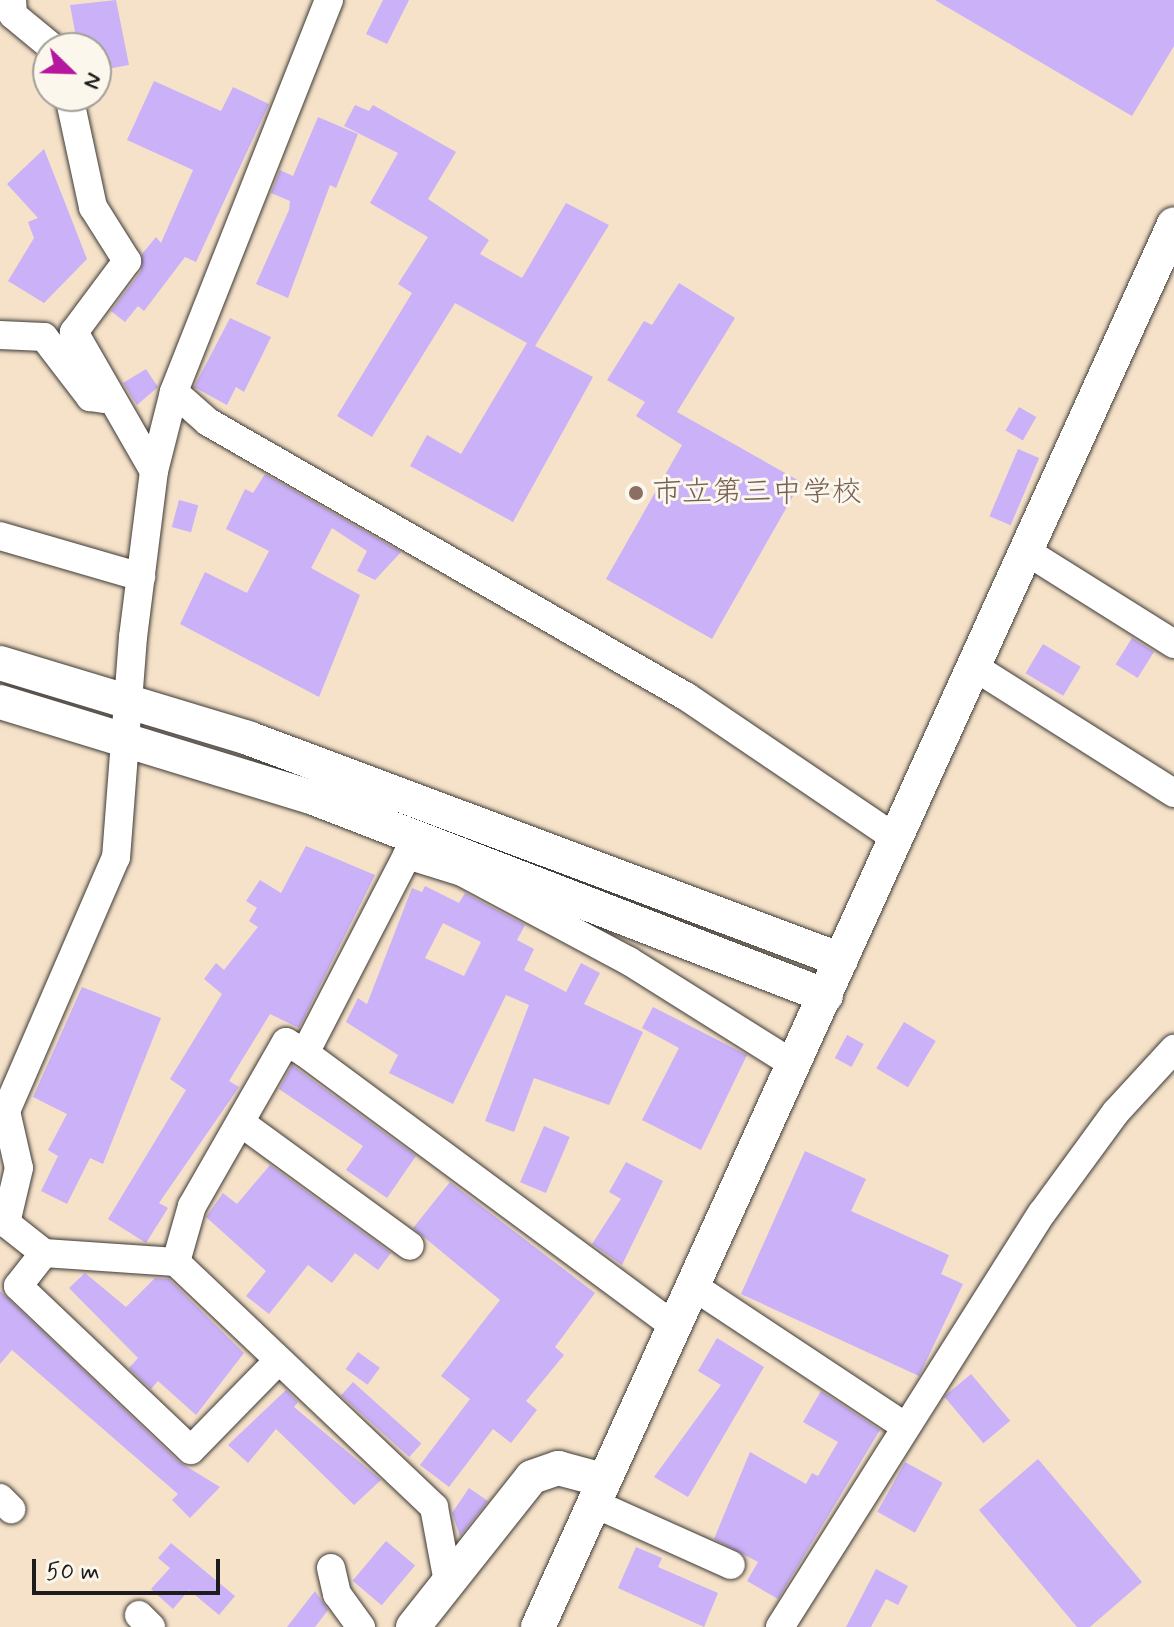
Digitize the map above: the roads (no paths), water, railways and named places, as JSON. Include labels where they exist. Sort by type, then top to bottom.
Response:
[{"type":"street","points":[[12,0],[13,15],[34,32]]},
{"type":"street","points":[[329,0],[174,392],[154,471],[127,699],[116,857],[6,1111],[19,1168],[3,1225],[44,1253],[176,1262],[278,1361],[391,1458],[434,1507],[448,1582]]},
{"type":"street","points":[[72,112],[93,207],[127,261],[74,332],[110,400],[154,471]]},
{"type":"street","points":[[538,1627],[1029,553],[1174,224]]},
{"type":"street","points":[[0,335],[44,337],[90,397],[110,400]]},
{"type":"street","points":[[174,392],[208,422],[687,697],[897,839]]},
{"type":"street","points":[[0,536],[141,577]]},
{"type":"street","points":[[1029,553],[1174,644]]},
{"type":"street","points":[[0,663],[127,699],[471,818],[841,960]]},
{"type":"street","points":[[976,668],[1174,793]]},
{"type":"street","points":[[0,702],[125,738],[826,996]]},
{"type":"street","points":[[305,1053],[411,844]]},
{"type":"street","points":[[495,876],[793,1064]]},
{"type":"street","points":[[176,1262],[192,1206],[244,1125],[286,1042],[675,1327]]},
{"type":"street","points":[[780,1627],[903,1425],[1042,1213],[1174,1049]]},
{"type":"street","points":[[244,1125],[410,1246]]},
{"type":"street","points":[[44,1253],[18,1286],[191,1450],[278,1361]]},
{"type":"street","points":[[693,1286],[903,1425]]},
{"type":"street","points":[[413,1627],[532,1477],[558,1468],[731,1565]]},
{"type":"street","points":[[331,1568],[337,1594],[361,1627]]},
{"type":"place","name":"市立第三中学校","points":[[636,493]]}]
